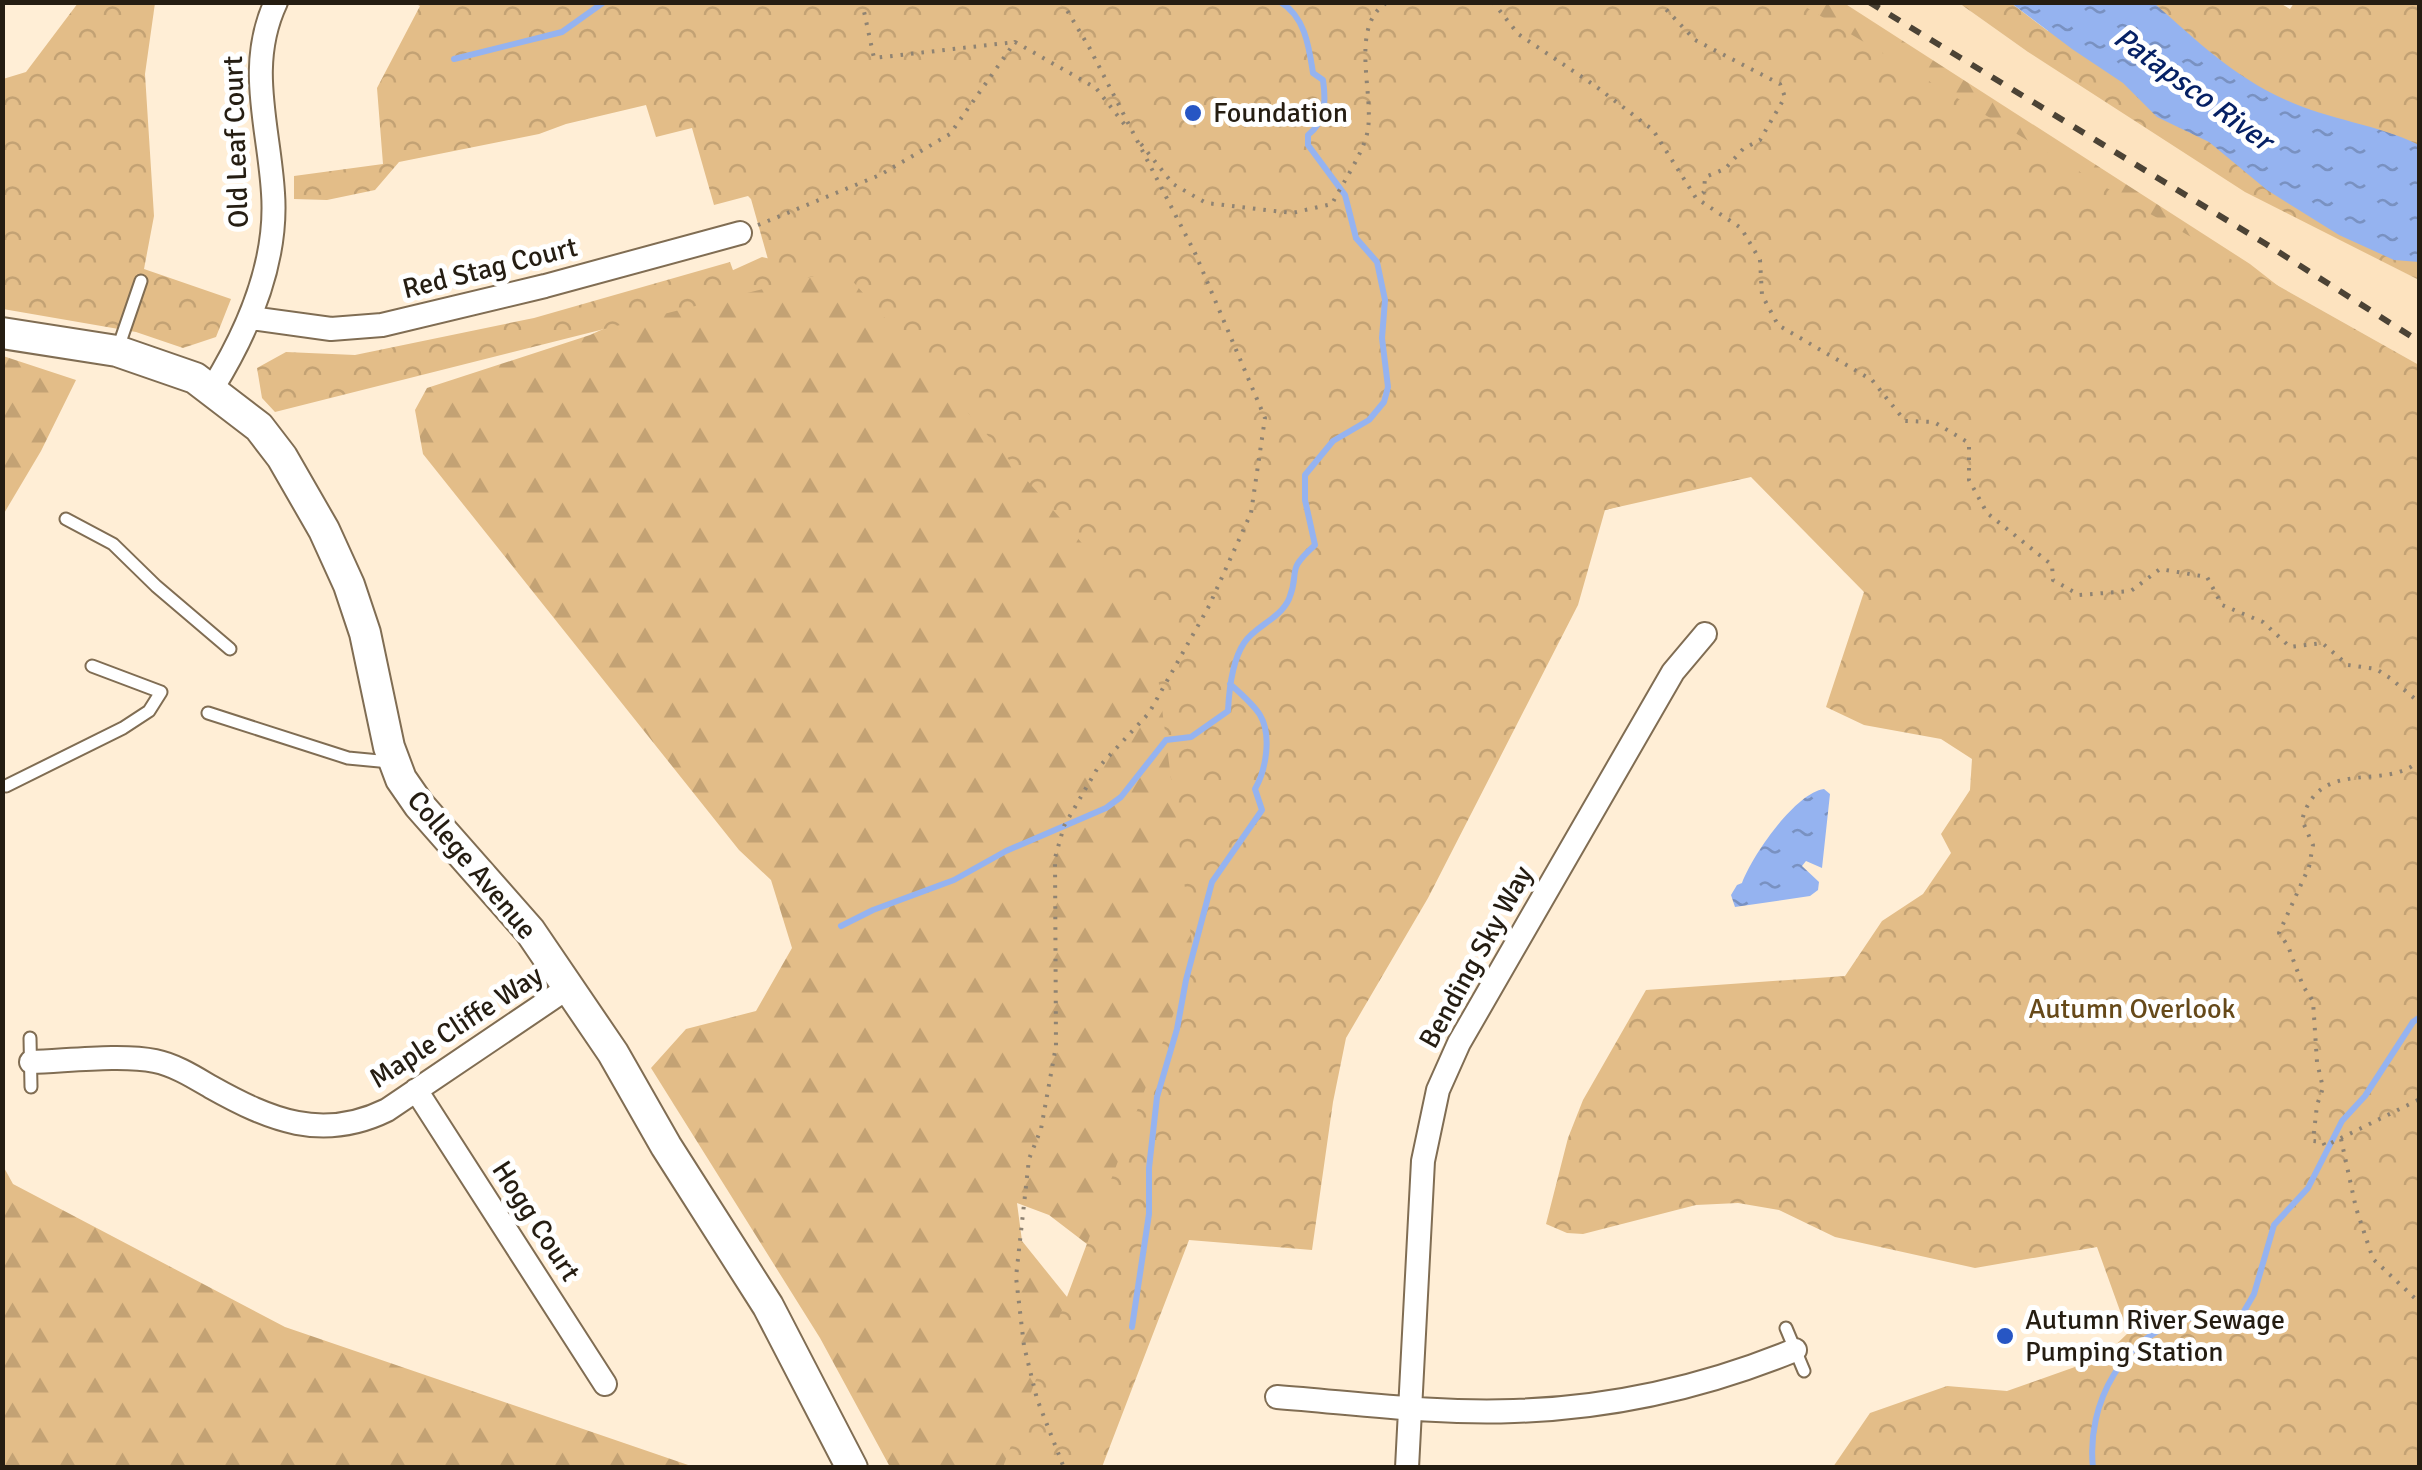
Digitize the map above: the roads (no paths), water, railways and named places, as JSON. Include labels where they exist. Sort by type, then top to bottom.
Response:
[{"type":"street","name":"Old Leaf Court","points":[[212,389],[251,318],[264,277],[274,195],[259,64],[265,26],[276,2]]},
{"type":"street","name":"Red Stag Court","points":[[251,318],[331,329],[382,325],[740,233]]},
{"type":"street","name":"College Avenue","points":[[2,333],[117,351],[195,378],[258,427],[282,457],[350,585],[394,762],[419,805],[498,892],[569,988],[768,1306],[852,1468]]},
{"type":"street","name":"Bending Sky Way","points":[[1407,1468],[1422,1161],[1438,1090],[1459,1044],[1673,672],[1705,634]]},
{"type":"street","name":"Maple Cliffe Way","points":[[31,1062],[155,1060],[262,1114],[323,1126],[364,1121],[569,988]]},
{"type":"street","name":"Hogg Court","points":[[416,1090],[593,1376]]},
{"type":"street","points":[[1278,1398],[1512,1411],[1608,1403],[1692,1386],[1795,1350]]},
{"type":"lane","points":[[117,351],[141,281]]},
{"type":"lane","points":[[66,520],[114,544],[230,649]]},
{"type":"lane","points":[[6,786],[123,728],[149,711],[161,692],[92,666]]},
{"type":"lane","points":[[208,713],[348,758],[394,762]]},
{"type":"lane","points":[[30,1038],[31,1086]]},
{"type":"water","name":"Patapsco River","points":[[2011,3],[2154,3],[2216,57],[2267,91],[2302,107],[2419,145],[2419,262],[2394,260],[2339,235],[2267,190],[2209,142],[2157,117],[2123,83]]},
{"type":"water","points":[[1824,789],[1830,794],[1822,868],[1806,861],[1802,866],[1819,882],[1818,890],[1810,896],[1735,907],[1731,895],[1776,827],[1800,802]]},
{"type":"waterway","points":[[454,59],[562,32],[604,2]]},
{"type":"waterway","points":[[841,926],[954,880],[1006,851],[1106,808],[1121,797],[1166,740],[1191,737],[1228,711],[1240,650],[1249,637],[1285,606],[1296,566],[1315,545],[1305,500],[1305,475],[1333,441],[1369,420],[1384,402],[1388,387],[1382,338],[1385,300],[1377,262],[1356,238],[1345,195],[1308,145],[1308,135],[1323,110],[1323,80],[1313,73],[1300,24],[1280,2]]},
{"type":"waterway","points":[[1132,1327],[1149,1214],[1149,1168],[1157,1097],[1177,1029],[1186,980],[1212,882],[1262,810],[1255,789],[1266,752],[1264,723],[1230,684]]},
{"type":"waterway","points":[[2093,1468],[2096,1420],[2114,1375],[2145,1339],[2166,1327],[2189,1318],[2243,1313],[2254,1294],[2274,1225],[2308,1188],[2342,1121],[2365,1096],[2420,1017]]},
{"type":"railway","points":[[1869,2],[2420,342]]},
{"type":"place","name":"Foundation","points":[[1193,113]]},
{"type":"place","name":"Autumn River Sewage Pumping Station","points":[[2005,1336]]},
{"type":"park label","name":"Autumn Overlook","points":[[2132,1009]]}]
